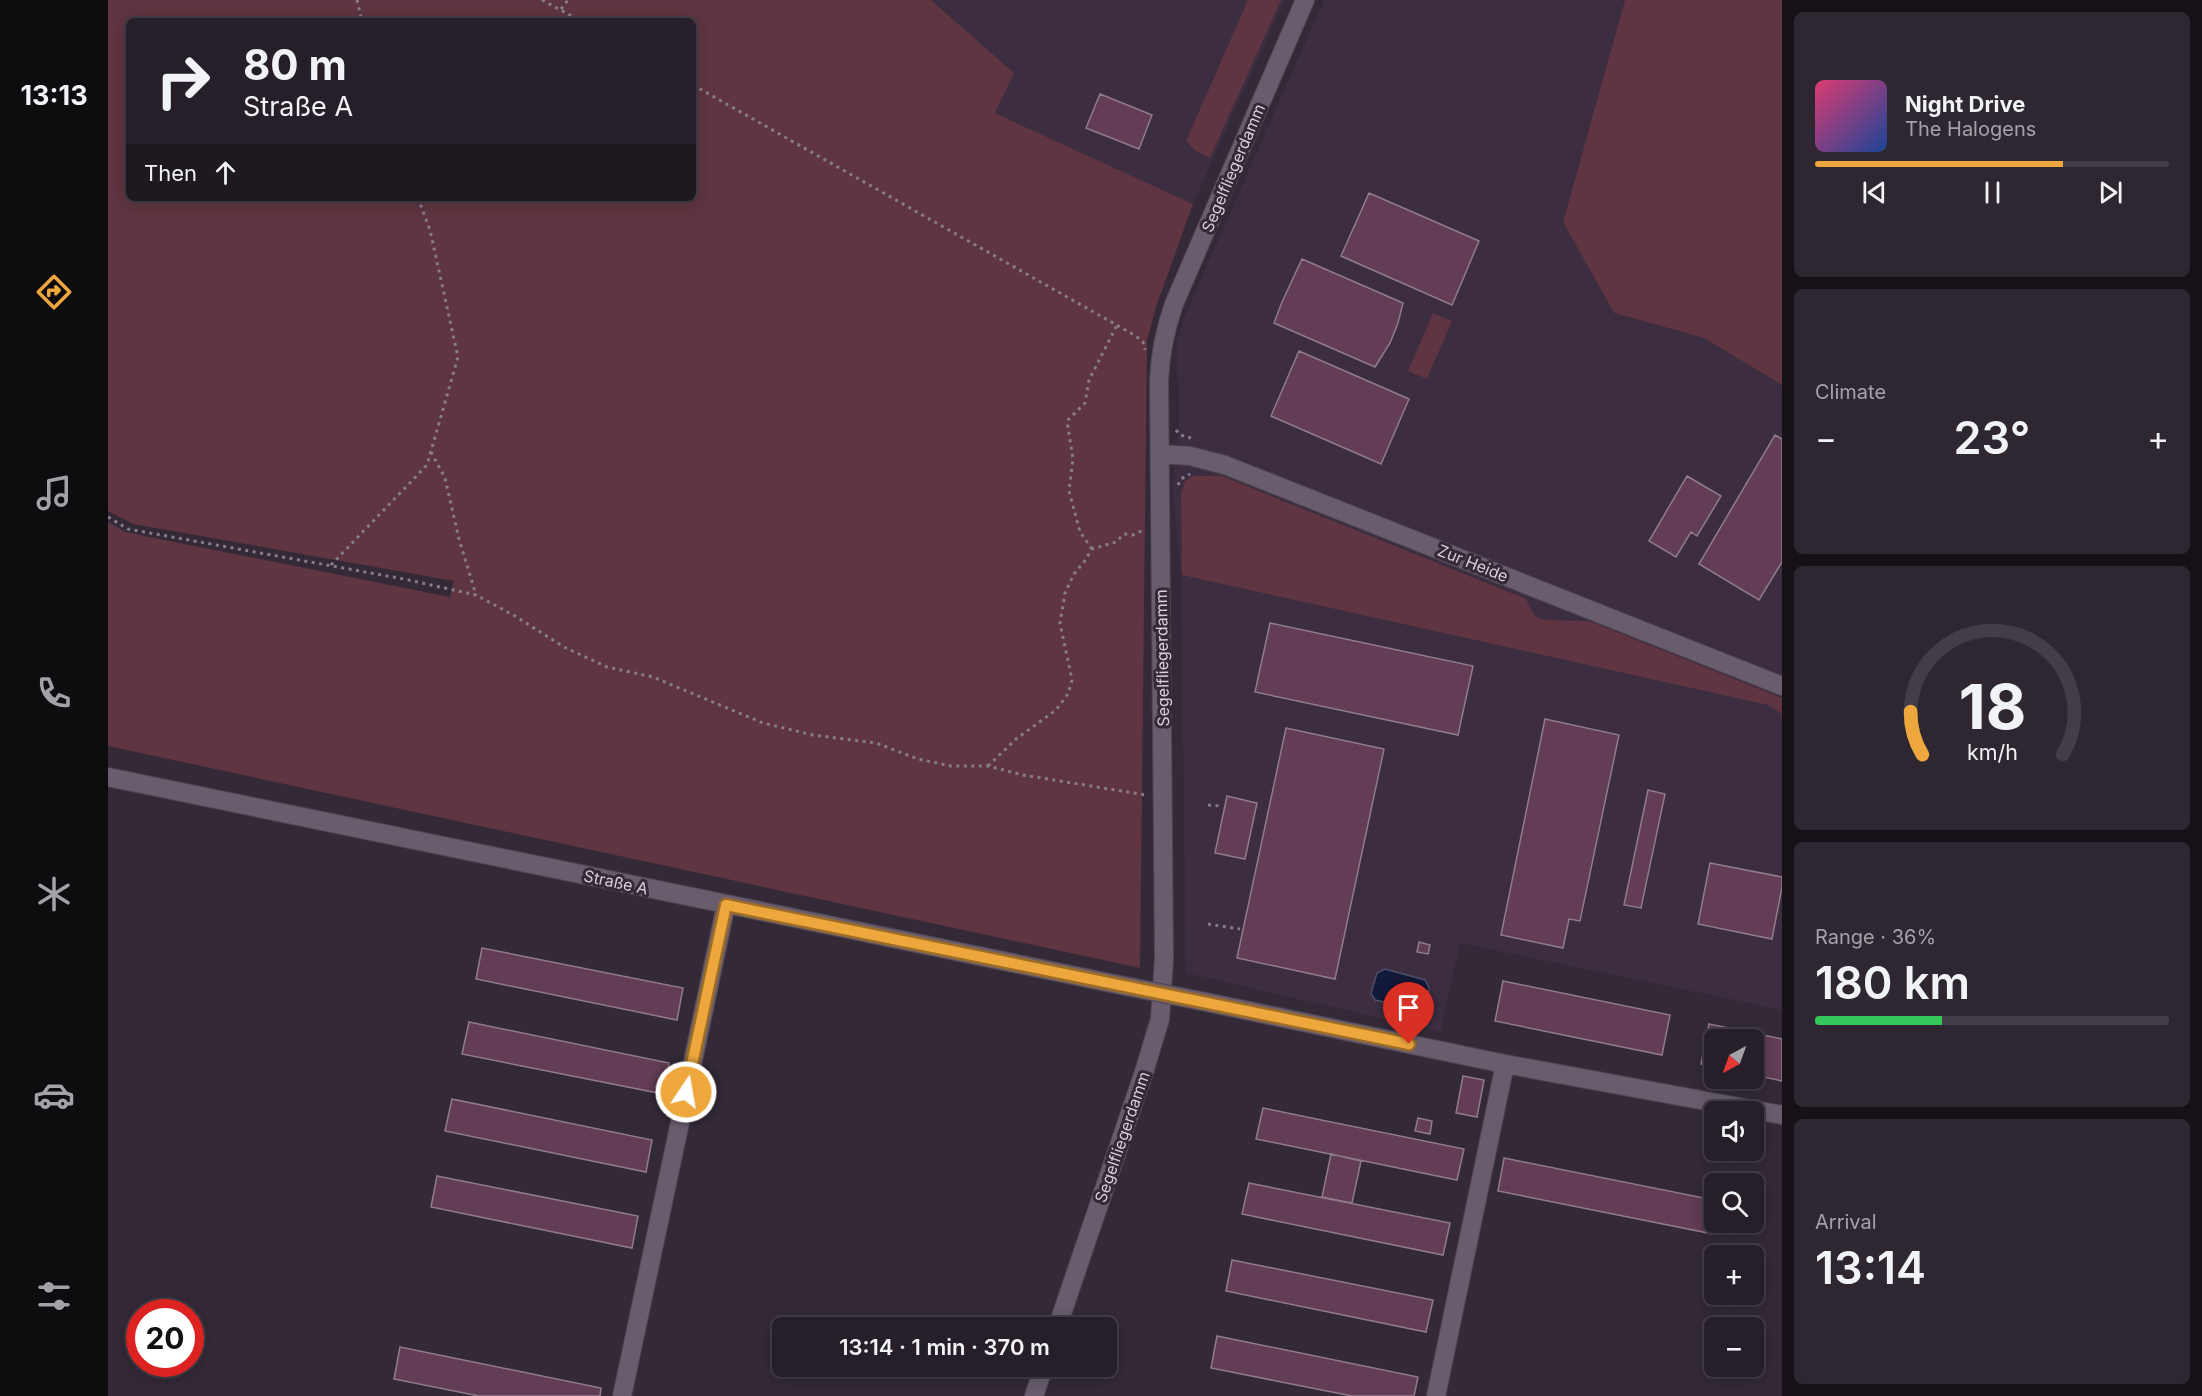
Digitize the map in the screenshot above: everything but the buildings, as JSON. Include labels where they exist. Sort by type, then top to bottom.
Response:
[{"type":"street","name":"Segelfliegerdamm","points":[[1061,1317],[1160,1019],[1164,959],[1159,381],[1164,331],[1305,0]]},
{"type":"street","name":"Zur Heide","points":[[1160,454],[1204,459],[1782,686]]},
{"type":"street","name":"Straße A","points":[[108,777],[1506,1064],[1782,1115]]},
{"type":"street","points":[[622,1396],[726,905]]},
{"type":"street","points":[[1436,1396],[1506,1064]]},
{"type":"street","points":[[1034,1396],[1040,1377]]},
{"type":"path","points":[[357,0],[361,18]]},
{"type":"path","points":[[542,0],[576,18]]},
{"type":"path","points":[[561,9],[568,0]]},
{"type":"path","points":[[696,87],[1117,325],[1143,342],[1150,367],[1159,381]]},
{"type":"path","points":[[330,566],[427,465],[458,357],[430,230],[419,201]]},
{"type":"path","points":[[1092,549],[1080,532],[1069,490],[1073,459],[1067,421],[1084,403],[1089,380],[1117,325]]},
{"type":"path","points":[[1175,430],[1180,435],[1197,440]]},
{"type":"path","points":[[431,452],[445,478],[459,539],[476,596]]},
{"type":"path","points":[[1177,488],[1181,479],[1190,474],[1202,472],[1204,459]]},
{"type":"path","points":[[108,517],[128,529],[404,579],[476,596],[515,616],[564,647],[607,667],[653,677],[763,723],[813,735],[876,743],[918,759],[951,766],[988,766],[1023,776],[1163,797]]},
{"type":"path","points":[[988,766],[1016,739],[1056,710],[1068,694],[1072,680],[1060,623],[1065,593],[1074,574],[1092,549],[1116,542],[1124,534],[1133,535],[1160,520]]},
{"type":"path","points":[[1208,805],[1220,806]]},
{"type":"path","points":[[1208,924],[1240,928]]},
{"type":"shaded area","points":[[108,0],[931,0],[1014,73],[995,113],[1193,204],[1156,307],[1147,341],[1140,968],[108,746],[108,522],[125,532],[450,597],[454,581],[133,524],[108,511]]},
{"type":"shaded area","points":[[931,0],[1285,0],[1193,204],[995,113],[1013,73]]},
{"type":"shaded area","points":[[1248,0],[1281,0],[1210,158],[1196,151],[1186,141]]},
{"type":"shaded area","points":[[1324,0],[1625,0],[1563,222],[1614,313],[1705,338],[1782,385],[1782,1010],[1460,943],[1440,1032],[1186,973],[1181,576],[1172,486],[1179,423],[1177,342],[1183,320]]},
{"type":"shaded area","points":[[1625,0],[1782,0],[1782,385],[1704,338],[1614,313],[1563,222]]},
{"type":"shaded area","points":[[1433,313],[1452,321],[1427,379],[1408,371]]},
{"type":"shaded area","points":[[1193,476],[1222,476],[1526,599],[1535,616],[1544,620],[1589,621],[1782,698],[1782,714],[1768,705],[1182,575],[1181,494],[1185,481]]},
{"type":"water","points":[[1385,969],[1425,980],[1429,988],[1427,1003],[1417,1008],[1375,1000],[1371,993],[1377,973]]},
{"type":"route","points":[[686,1092],[726,905],[1409,1044]]}]
